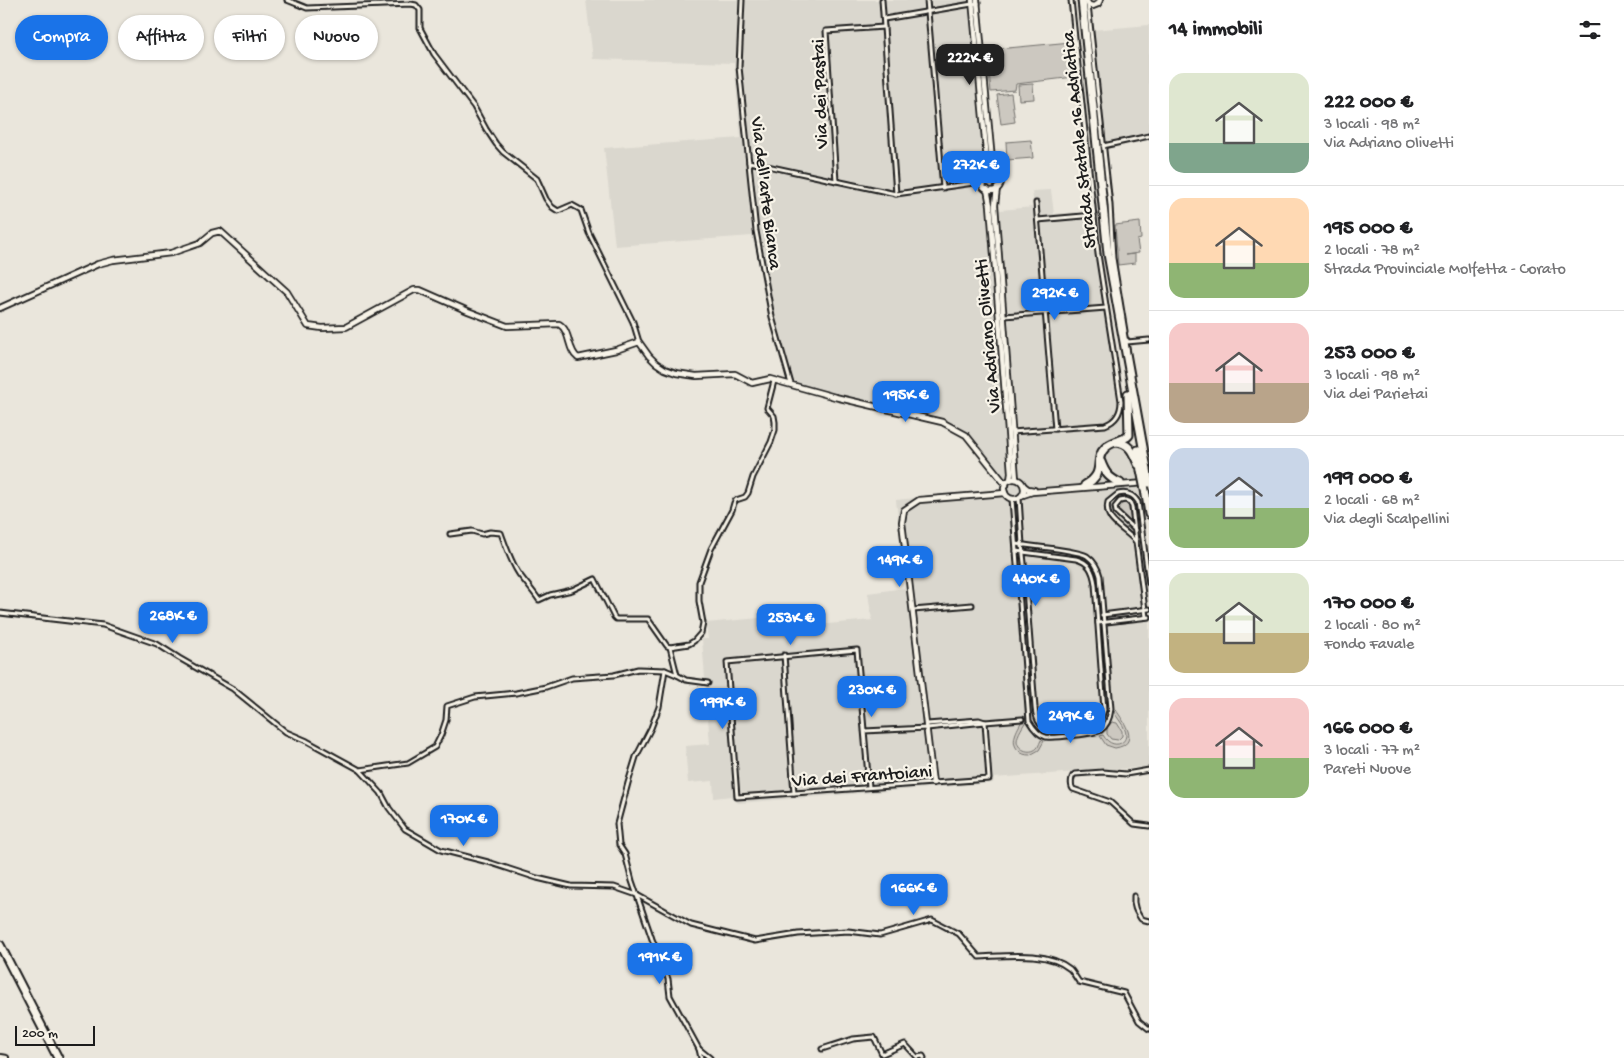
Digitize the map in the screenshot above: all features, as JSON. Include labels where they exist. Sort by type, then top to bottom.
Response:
[{"type":"highway","name":"Strada Statale 16 Adriatica","points":[[1084,1],[1105,257],[1128,394],[1144,470],[1149,482]]},
{"type":"highway","name":"Strada Statale 16 Adriatica","points":[[1084,1],[1108,254],[1143,453],[1149,514]]},
{"type":"highway","points":[[1085,486],[1099,472],[1100,461],[1106,447],[1127,437],[1130,431],[1128,394]]},
{"type":"highway","points":[[1137,420],[1140,430],[1149,436]]},
{"type":"highway","points":[[1116,442],[1123,443],[1129,447],[1144,470]]},
{"type":"highway","points":[[1143,453],[1149,443]]},
{"type":"highway","points":[[1100,461],[1104,472],[1120,483]]},
{"type":"highway","points":[[0,945],[58,1058]]},
{"type":"highway","points":[[0,953],[54,1058]]},
{"type":"street","points":[[288,0],[307,8],[411,4],[416,6],[420,10],[420,28],[434,54],[474,107],[496,144],[503,152],[537,179],[552,207],[558,211],[572,205],[581,210],[588,233],[633,322],[639,342],[648,356],[656,363],[671,371],[696,376],[735,374],[752,383],[770,379],[791,386],[943,422],[966,435],[1006,485],[1005,493]]},
{"type":"street","name":"Via dell'arte Bianca","points":[[742,0],[739,67],[758,246],[772,317],[791,386]]},
{"type":"street","points":[[882,0],[896,194]]},
{"type":"street","points":[[928,0],[943,188]]},
{"type":"street","points":[[1010,432],[1105,425],[1112,422],[1119,414],[1121,402],[1094,215],[1071,0]]},
{"type":"street","points":[[1088,16],[1100,0]]},
{"type":"street","points":[[749,162],[896,194],[981,182],[987,161],[975,1],[928,12],[884,19]]},
{"type":"street","name":"Via Adriano Olivetti","points":[[975,1],[993,171],[1000,177],[995,205],[1011,473],[1013,480]]},
{"type":"street","points":[[1084,1],[1095,6]]},
{"type":"street","points":[[1084,1],[1088,16],[1110,205],[1113,258],[1128,342],[1149,340]]},
{"type":"street","name":"Via dei Pastai","points":[[836,181],[826,31],[884,27]]},
{"type":"street","points":[[1103,146],[1149,136]]},
{"type":"street","points":[[985,173],[993,171]]},
{"type":"street","name":"Via Adriano Olivetti","points":[[981,182],[987,190],[990,206],[1010,432]]},
{"type":"street","points":[[987,190],[997,188]]},
{"type":"street","points":[[1036,203],[1055,429]]},
{"type":"street","points":[[1038,220],[1094,215]]},
{"type":"street","points":[[0,308],[98,264],[113,260],[172,253],[203,242],[216,231],[220,231],[287,292],[308,326],[322,328],[346,327],[417,289],[507,326],[559,324],[565,330],[574,354],[578,358],[616,350],[639,342]]},
{"type":"street","points":[[1003,316],[1106,308]]},
{"type":"street","points":[[670,647],[689,644],[701,633],[703,623],[698,601],[699,582],[711,550],[734,503],[748,494],[753,477],[771,442],[775,430],[775,422],[774,416],[768,410],[768,406],[774,381]]},
{"type":"street","points":[[1006,485],[1013,480],[1021,482],[1032,491],[1149,482]]},
{"type":"street","points":[[1012,499],[1032,491],[1149,482]]},
{"type":"street","points":[[1016,551],[1023,552],[1081,560],[1092,569],[1104,710],[1100,721],[1092,726],[1048,729],[1042,726],[1036,718],[1023,552],[1022,545],[1021,497],[1024,486]]},
{"type":"street","points":[[933,783],[902,522],[904,510],[919,500],[1005,493],[1012,499],[1029,721],[1035,730],[1041,735],[1048,737],[1096,732],[1108,722],[1111,709],[1104,615],[1098,569],[1088,557],[1078,553],[1016,544]]},
{"type":"street","points":[[1136,544],[1130,536],[1112,521],[1107,512],[1110,499],[1118,494],[1132,495],[1138,502],[1149,583]]},
{"type":"street","points":[[1098,623],[1147,617],[1147,610],[1136,544],[1135,530],[1131,504],[1127,501],[1120,501],[1115,507],[1116,512],[1135,530]]},
{"type":"street","points":[[450,534],[472,530],[482,534],[490,532],[501,533],[509,555],[519,574],[539,600],[550,595],[572,590],[595,579],[614,617],[648,619],[670,647],[677,675]]},
{"type":"street","points":[[1130,536],[1143,534]]},
{"type":"street","points":[[1095,592],[1101,591]]},
{"type":"street","points":[[912,610],[972,605]]},
{"type":"street","points":[[1097,615],[1147,610]]},
{"type":"street","points":[[0,613],[103,626],[157,644],[233,689],[286,732],[307,741],[360,770],[381,793],[400,824],[434,847],[537,878],[571,886],[614,887],[637,894],[691,925],[755,940],[798,934],[848,931],[880,935],[932,920],[958,934],[979,957],[1031,956],[1051,960],[1070,970],[1079,982],[1124,993],[1139,1021],[1149,1029]]},
{"type":"street","points":[[794,793],[784,655],[857,650],[869,787]]},
{"type":"street","name":"Via dei Frantoiani","points":[[784,655],[727,662],[737,797],[989,778],[985,722]]},
{"type":"street","points":[[360,770],[408,763],[423,754],[434,747],[441,735],[446,720],[447,706],[475,697],[516,693],[546,687],[572,678],[614,675],[638,669],[665,670],[686,680],[708,682]]},
{"type":"street","points":[[665,670],[659,707],[651,728],[636,757],[618,824],[619,845],[625,854],[652,939],[668,979],[670,996],[699,1049],[701,1058]]},
{"type":"street","points":[[864,731],[979,720],[985,722],[1022,719]]},
{"type":"street","points":[[1149,770],[1126,774],[1103,772],[1075,774],[1072,777],[1071,786],[1073,789],[1110,802],[1134,824],[1149,826]]},
{"type":"street","points":[[1134,896],[1133,905],[1136,912],[1141,919],[1149,921]]},
{"type":"street","points":[[822,1049],[853,1039],[874,1037],[882,1054],[905,1044],[914,1056],[917,1058],[923,1056],[924,1058]]},
{"type":"street","points":[[699,1049],[710,1058]]},
{"type":"street","points":[[0,1057],[6,1058]]},
{"type":"shaded area","points":[[586,0],[976,0],[971,7],[985,162],[984,170],[977,180],[987,193],[998,193],[1000,210],[1034,207],[1032,191],[1051,190],[1054,214],[1092,211],[1149,545],[1149,767],[994,778],[993,783],[738,803],[731,796],[714,798],[713,781],[688,783],[685,746],[710,744],[702,639],[708,639],[706,623],[782,616],[784,628],[872,620],[868,593],[905,588],[896,500],[1003,489],[965,438],[938,422],[789,388],[752,236],[615,246],[604,148],[741,138],[734,63],[593,59]]},
{"type":"shaded area","points":[[1149,25],[1149,132],[1107,141],[1105,139],[1093,30]]},
{"type":"shaded area","points":[[1071,42],[1074,77],[1016,84],[1015,90],[991,92],[987,50]]},
{"type":"shaded area","points":[[1033,84],[1034,99],[1019,100],[1018,85]]},
{"type":"shaded area","points":[[1011,93],[1015,122],[1001,124],[997,95]]},
{"type":"shaded area","points":[[1031,140],[1033,158],[1007,160],[1006,142]]},
{"type":"shaded area","points":[[991,172],[997,174],[999,180],[997,186],[991,188],[985,186],[983,180],[985,174]]},
{"type":"shaded area","points":[[1140,222],[1141,239],[1137,240],[1139,253],[1125,255],[1135,254],[1135,263],[1118,265],[1115,225]]},
{"type":"shaded area","points":[[1121,503],[1125,503],[1129,507],[1131,523],[1118,511]]},
{"type":"shaded area","points":[[1116,710],[1126,726],[1129,737],[1123,746],[1115,748],[1106,745],[1100,736],[1103,735],[1111,743],[1115,744],[1123,742],[1125,739],[1125,730],[1114,712]]},
{"type":"shaded area","points":[[1024,717],[1027,719],[1017,738],[1020,747],[1026,751],[1032,751],[1038,747],[1041,740],[1044,741],[1039,750],[1030,755],[1020,752],[1014,743],[1017,730]]},
{"type":"shaded area","points":[[1112,722],[1117,723],[1122,731],[1122,736],[1118,740],[1111,739],[1107,734],[1107,728]]}]
